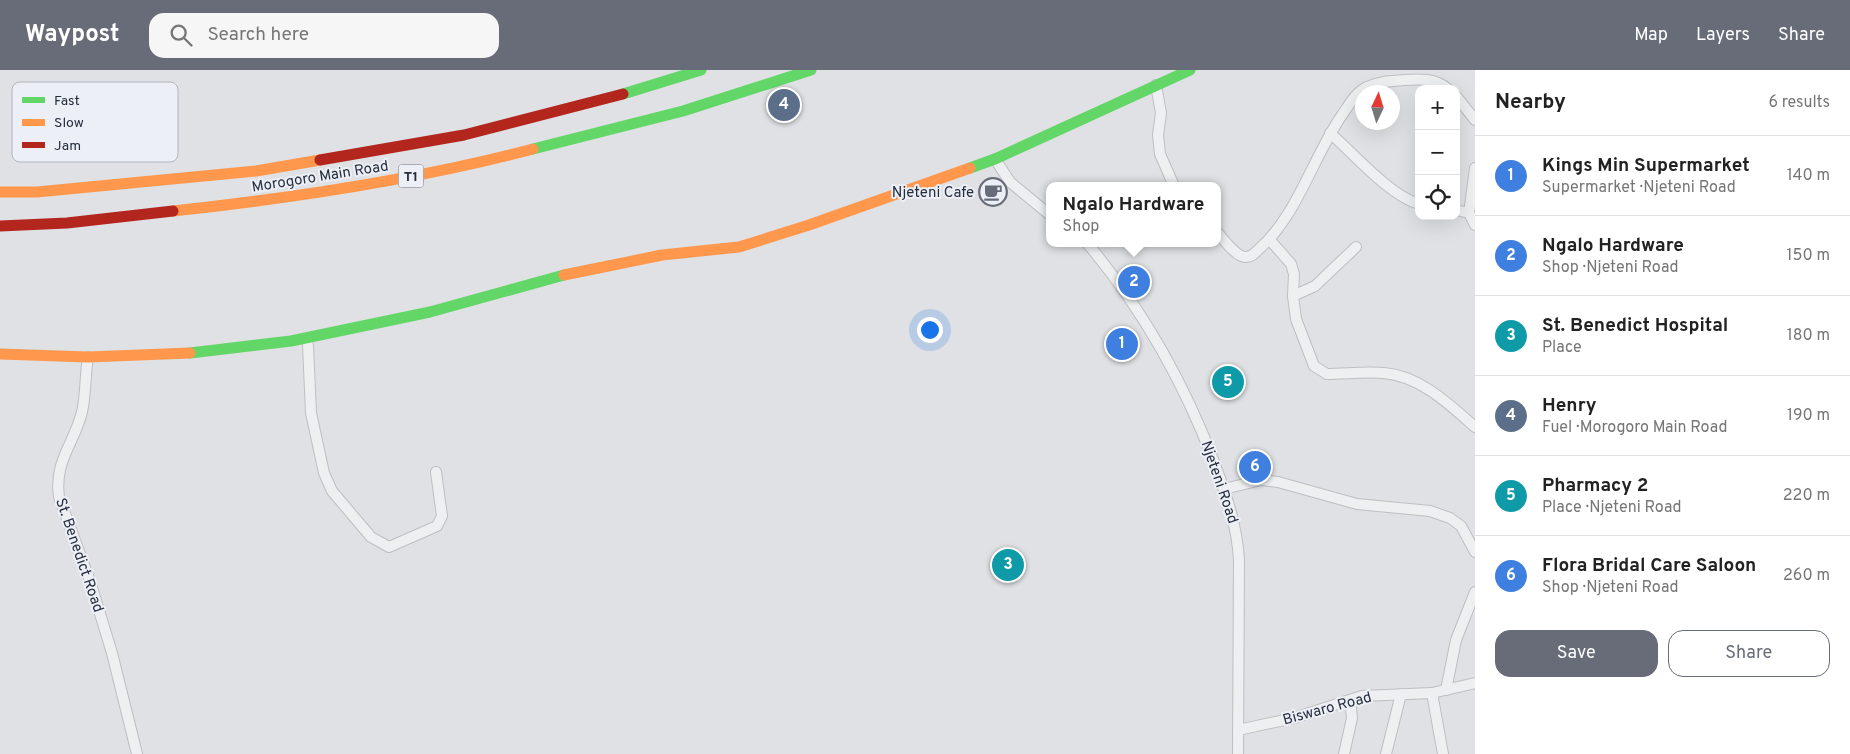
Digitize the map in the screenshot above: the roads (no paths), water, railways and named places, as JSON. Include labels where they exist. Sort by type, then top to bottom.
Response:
[{"type":"main road","name":"Morogoro Main Road","points":[[0,192],[37,192],[256,170],[464,135],[598,102],[701,70]]},
{"type":"main road","name":"Morogoro Main Road","points":[[0,226],[67,223],[255,202],[464,167],[683,111],[811,70]]},
{"type":"main road","points":[[0,354],[88,357],[168,355],[291,341],[430,312],[573,273],[662,255],[739,247],[809,225],[995,159],[1190,70]]},
{"type":"street","points":[[1221,236],[1240,256],[1246,257],[1252,256],[1270,240],[1286,218],[1330,133],[1353,99],[1366,87],[1385,81],[1417,79],[1429,80],[1440,85]]},
{"type":"street","points":[[1156,85],[1161,113],[1158,135],[1160,154],[1170,182]]},
{"type":"street","points":[[1460,101],[1475,120]]},
{"type":"street","points":[[1330,133],[1392,190],[1404,199],[1415,203]]},
{"type":"street","points":[[995,159],[1010,182],[1046,212]]},
{"type":"street","points":[[1475,168],[1469,213],[1475,225]]},
{"type":"street","points":[[1460,211],[1469,213]]},
{"type":"street","points":[[1270,240],[1291,264],[1294,274],[1293,296],[1296,319],[1309,357],[1319,371],[1326,374],[1384,373],[1395,375],[1421,385],[1445,401],[1475,427]]},
{"type":"street","name":"Njeteni Road","points":[[1091,247],[1162,349],[1199,421],[1237,531],[1239,560],[1238,754]]},
{"type":"street","points":[[1293,296],[1315,286],[1356,247]]},
{"type":"street","points":[[308,344],[310,413],[324,473],[332,491],[371,537],[389,547],[437,526],[442,516],[436,472]]},
{"type":"street","name":"St. Benedict Road","points":[[88,357],[82,410],[78,426],[60,462],[57,484],[59,497],[90,581],[112,653],[137,754]]},
{"type":"street","points":[[1224,489],[1261,480],[1278,482],[1357,504],[1430,511],[1450,518],[1461,526],[1475,552]]},
{"type":"street","points":[[1446,690],[1456,640],[1475,592]]},
{"type":"street","name":"Biswaro Road","points":[[1238,730],[1294,718],[1362,696],[1432,693],[1475,683]]},
{"type":"street","points":[[1432,693],[1443,754]]},
{"type":"street","points":[[1386,754],[1400,694]]},
{"type":"street","points":[[1344,754],[1352,718],[1350,700]]},
{"type":"place","name":"Henry","points":[[784,105]]},
{"type":"place","name":"Njeteni Cafe","points":[[993,192]]},
{"type":"place","name":"Ngalo Hardware","points":[[1134,282]]},
{"type":"place","name":"Kings Min Supermarket","points":[[1122,344]]},
{"type":"place","name":"Pharmacy 2","points":[[1228,382]]},
{"type":"place","name":"Flora Bridal Care Saloon","points":[[1255,467]]},
{"type":"place","name":"St. Benedict Hospital","points":[[1008,565]]}]
